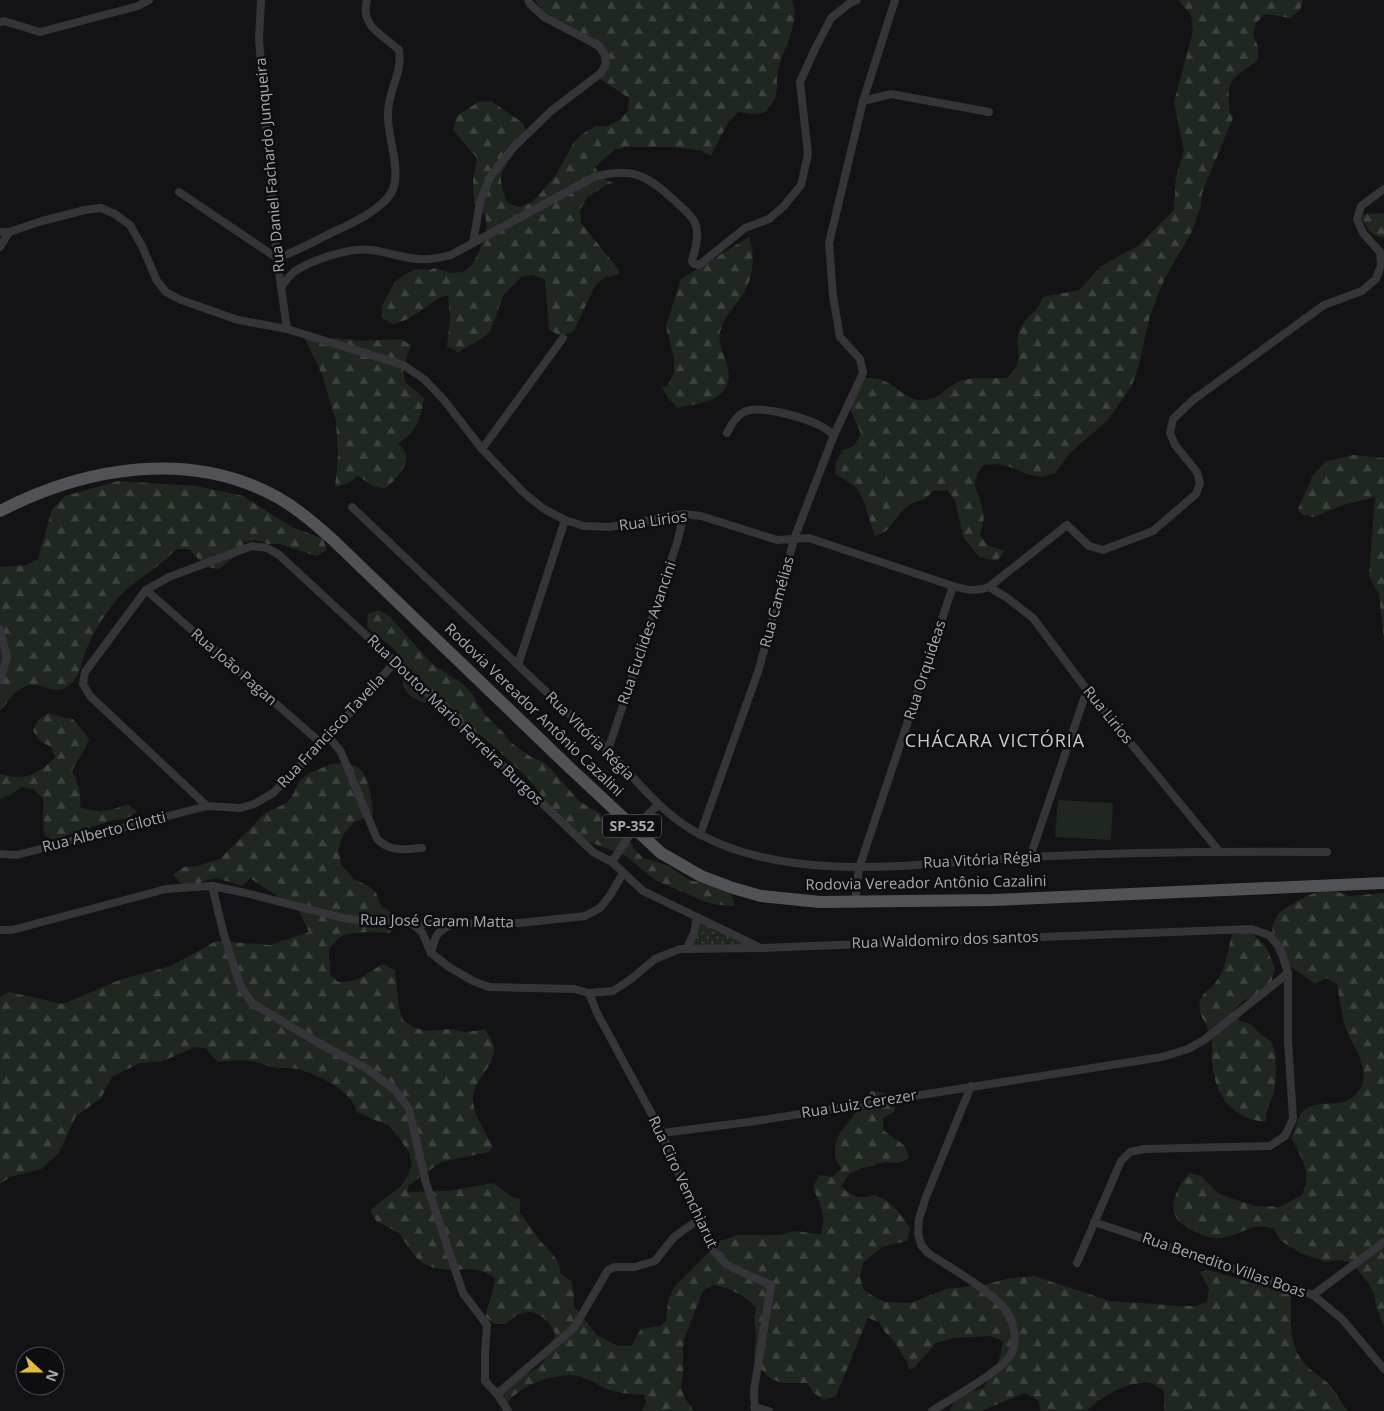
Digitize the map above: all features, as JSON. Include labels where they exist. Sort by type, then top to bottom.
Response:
[{"type":"main road","name":"Rodovia Vereador Antônio Cazalini","points":[[0,511],[54,487],[86,478],[159,467],[187,469],[242,481],[277,497],[306,516],[332,539],[569,768],[661,853],[701,876],[761,896],[820,902],[993,900],[1384,883]]},
{"type":"street","points":[[0,22],[4,21],[40,32],[138,6],[149,0]]},
{"type":"street","name":"Rua Daniel Fachardo Junqueira","points":[[261,0],[259,38],[277,258],[287,329]]},
{"type":"street","points":[[179,192],[277,258],[297,251],[365,216],[390,195],[395,183],[396,170],[387,122],[388,103],[400,71],[401,60],[399,50],[370,26],[365,16],[367,0]]},
{"type":"street","points":[[473,244],[480,202],[490,177],[512,149],[551,111],[601,73],[606,64],[606,55],[599,46],[544,17],[528,0]]},
{"type":"street","points":[[281,287],[292,273],[309,264],[335,255],[358,250],[370,249],[419,260],[435,260],[451,255],[594,177],[610,173],[627,172],[643,176],[657,185],[695,223],[697,234],[692,261],[694,264],[699,265],[745,228],[769,219],[784,206],[801,185],[808,154],[800,82],[831,18],[850,3],[857,0]]},
{"type":"street","points":[[895,0],[863,100],[891,94],[989,112]]},
{"type":"street","name":"Rua Camélias","points":[[700,835],[759,669],[794,539],[834,435],[863,373],[860,359],[840,337],[833,296],[829,243],[863,100]]},
{"type":"street","points":[[989,588],[1067,525],[1089,546],[1103,550],[1153,531],[1196,494],[1200,483],[1197,472],[1175,445],[1170,434],[1173,419],[1193,400],[1324,305],[1362,290],[1376,279],[1382,265],[1380,252],[1363,233],[1357,219],[1361,206],[1384,189]]},
{"type":"street","name":"Rua Lirios","points":[[0,232],[9,232],[85,210],[101,208],[115,214],[130,225],[142,246],[157,281],[166,292],[181,300],[238,320],[287,329],[403,365],[424,379],[444,400],[482,449],[524,493],[544,509],[566,520],[584,526],[609,527],[684,514],[701,516],[777,540],[809,538],[966,590],[979,591],[989,588],[1006,597],[1033,618],[1087,690],[1219,851]]},
{"type":"street","points":[[0,247],[9,232]]},
{"type":"street","points":[[482,449],[563,338]]},
{"type":"street","points":[[726,432],[734,420],[745,411],[758,408],[776,411],[822,426],[834,435]]},
{"type":"street","name":"Rua Vitória Régia","points":[[352,507],[608,750],[658,806],[700,835],[752,855],[789,862],[859,868],[1030,857],[1219,851],[1327,852]]},
{"type":"street","name":"Rua Euclides Avancini","points":[[608,750],[677,542],[684,514]]},
{"type":"street","points":[[518,665],[566,520]]},
{"type":"street","name":"Rua Doutor Mario Ferreira Burgos","points":[[146,590],[169,577],[252,546],[267,548],[278,554],[395,662],[593,852],[612,862],[643,891],[761,948]]},
{"type":"street","name":"Rua Orquideas","points":[[855,902],[859,868],[953,586]]},
{"type":"street","points":[[146,590],[85,672],[83,684],[90,696],[207,806]]},
{"type":"street","name":"Rua João Pagan","points":[[146,590],[322,744]]},
{"type":"street","points":[[0,630],[7,656],[0,680]]},
{"type":"street","name":"Rua Francisco Tavella","points":[[207,806],[240,808],[254,804],[273,793],[329,737],[395,662]]},
{"type":"street","points":[[1030,857],[1087,690]]},
{"type":"street","points":[[329,737],[341,752],[377,839],[385,846],[393,849],[422,848]]},
{"type":"street","name":"Rua Alberto Cilotti","points":[[0,854],[16,855],[207,806]]},
{"type":"street","points":[[612,862],[634,828],[658,806]]},
{"type":"street","name":"Rua José Caram Matta","points":[[0,930],[12,930],[166,890],[212,886],[246,893],[347,920],[412,924],[520,923],[585,916],[600,908],[611,894],[623,873]]},
{"type":"street","points":[[212,886],[224,935],[240,985],[252,1003],[320,1044],[366,1068],[395,1090],[408,1109],[426,1183],[463,1293],[487,1325],[485,1381],[497,1394],[508,1411]]},
{"type":"street","points":[[687,948],[694,933],[697,917]]},
{"type":"street","points":[[412,924],[422,932],[431,953]]},
{"type":"street","points":[[431,953],[439,930],[454,924]]},
{"type":"street","name":"Rua Waldomiro dos santos","points":[[431,953],[448,967],[473,981],[489,987],[574,989],[589,992],[613,991],[631,979],[654,959],[687,948],[761,948],[1251,929],[1269,935],[1280,948],[1288,973],[1288,1040],[1293,1119],[1285,1136],[1270,1146],[1144,1149],[1130,1152],[1121,1161],[1077,1263]]},
{"type":"street","name":"Rua Luiz Cerezer","points":[[662,1133],[749,1122],[1056,1072],[1162,1057],[1188,1049],[1204,1040],[1288,973]]},
{"type":"street","name":"Rua Ciro Vemchiarut","points":[[589,992],[597,1013],[662,1133],[712,1249],[726,1264],[772,1284],[754,1390],[754,1409]]},
{"type":"street","points":[[932,1411],[1001,1366],[1011,1354],[1016,1338],[1014,1328],[1005,1309],[992,1296],[928,1253],[921,1245],[918,1233],[919,1219],[926,1198],[970,1086]]},
{"type":"street","points":[[497,1394],[574,1328],[608,1270],[615,1267],[636,1268],[655,1261],[674,1237],[698,1220]]},
{"type":"street","name":"Rua Benedito Villas Boas","points":[[1094,1222],[1313,1295],[1342,1319],[1384,1369]]},
{"type":"street","points":[[1313,1295],[1384,1242]]},
{"type":"street","points":[[754,1409],[769,1411]]},
{"type":"green space","points":[[535,0],[792,0],[794,18],[791,34],[777,74],[777,90],[774,100],[764,113],[738,112],[729,121],[711,156],[702,151],[675,147],[626,147],[614,150],[595,167],[601,178],[613,183],[587,197],[580,210],[581,223],[619,270],[619,275],[605,277],[595,286],[573,332],[561,336],[549,330],[545,280],[533,275],[521,277],[503,296],[490,332],[458,352],[447,346],[450,319],[448,295],[402,321],[393,324],[382,318],[382,306],[394,283],[404,275],[416,269],[430,270],[435,268],[451,273],[464,272],[473,263],[479,252],[487,227],[485,215],[474,203],[473,180],[477,158],[453,130],[457,116],[478,102],[491,101],[523,123],[527,135],[501,175],[502,188],[507,203],[519,207],[531,203],[539,195],[556,175],[574,142],[585,132],[596,126],[608,126],[619,120],[628,111],[629,98],[600,79],[604,70],[599,52],[542,10]]},
{"type":"green space","points":[[1178,0],[1303,0],[1300,10],[1290,18],[1265,14],[1256,23],[1253,35],[1258,47],[1258,59],[1236,76],[1230,86],[1229,108],[1233,118],[1202,193],[1201,206],[1191,233],[1165,278],[1150,315],[1139,365],[1132,385],[1108,420],[1070,453],[1055,473],[1043,477],[1030,475],[1007,466],[995,464],[982,465],[975,484],[984,514],[980,535],[987,545],[1004,551],[998,560],[979,557],[963,537],[955,500],[947,490],[934,491],[924,499],[912,503],[902,511],[886,531],[875,537],[863,499],[857,488],[835,474],[836,461],[843,450],[854,446],[861,434],[850,409],[858,379],[871,378],[881,380],[889,383],[911,398],[921,400],[934,398],[955,383],[966,379],[1007,378],[1016,367],[1019,355],[1017,342],[1019,330],[1027,318],[1037,309],[1043,297],[1079,290],[1101,266],[1138,246],[1174,210],[1176,176],[1184,151],[1174,102],[1193,31],[1191,15]]},
{"type":"green space","points":[[1384,213],[1384,238],[1370,231],[1362,218],[1364,214]]},
{"type":"green space","points":[[749,237],[753,261],[748,284],[726,318],[720,332],[721,346],[729,373],[726,387],[722,393],[711,400],[678,408],[661,387],[667,387],[674,373],[674,359],[666,326],[681,279]]},
{"type":"green space","points":[[303,336],[323,340],[336,338],[362,341],[400,339],[411,345],[403,369],[405,382],[424,398],[420,417],[414,429],[398,444],[406,455],[404,468],[385,489],[373,486],[358,476],[347,484],[335,487],[338,456],[336,421],[321,372]]},
{"type":"green space","points":[[1353,455],[1384,458],[1384,641],[1379,594],[1369,576],[1375,497],[1343,505],[1314,517],[1302,515],[1298,509],[1313,475],[1325,462]]},
{"type":"green space","points":[[118,481],[196,486],[243,496],[292,527],[323,539],[327,550],[316,556],[280,544],[268,544],[256,540],[244,542],[238,554],[219,569],[206,567],[189,549],[176,549],[126,590],[111,607],[88,644],[79,672],[71,684],[58,690],[36,685],[24,687],[14,694],[0,711],[0,567],[27,565],[38,559],[52,509],[65,496]]},
{"type":"green space","points":[[379,610],[390,617],[432,664],[463,684],[472,694],[485,715],[503,732],[510,742],[531,757],[543,762],[579,801],[600,814],[609,824],[620,829],[643,858],[669,866],[689,880],[725,888],[733,898],[734,906],[712,904],[655,880],[626,856],[579,838],[546,802],[531,781],[486,739],[434,704],[421,702],[410,696],[403,686],[401,661],[395,650],[367,627],[368,614]]},
{"type":"green space","points":[[49,713],[73,719],[89,739],[72,771],[79,788],[80,807],[104,811],[128,804],[137,812],[126,819],[113,820],[67,835],[56,841],[45,836],[43,798],[34,790],[22,787],[0,799],[0,774],[16,777],[30,775],[42,769],[55,758],[51,747],[40,741],[33,731],[38,720]]},
{"type":"green space","points":[[345,763],[357,767],[364,775],[371,794],[373,815],[354,822],[343,835],[338,850],[342,866],[354,879],[370,887],[376,893],[382,907],[393,913],[397,925],[389,933],[357,933],[340,937],[329,949],[330,974],[338,982],[352,981],[383,964],[395,970],[399,1008],[403,1020],[413,1027],[426,1031],[451,1029],[463,1032],[485,1029],[494,1046],[491,1060],[476,1086],[473,1101],[478,1119],[493,1147],[489,1152],[441,1162],[409,1185],[407,1192],[448,1191],[494,1183],[512,1197],[520,1199],[520,1213],[558,1262],[561,1274],[571,1281],[574,1292],[574,1306],[597,1335],[618,1346],[631,1346],[641,1329],[659,1326],[666,1321],[668,1301],[674,1287],[720,1241],[738,1235],[780,1235],[795,1231],[821,1234],[823,1215],[813,1187],[819,1175],[832,1177],[841,1169],[835,1157],[835,1144],[840,1132],[871,1091],[885,1093],[896,1099],[894,1112],[883,1118],[883,1130],[905,1146],[909,1158],[898,1163],[885,1162],[860,1169],[848,1175],[841,1186],[854,1196],[875,1196],[887,1201],[900,1214],[910,1229],[907,1241],[882,1247],[863,1263],[860,1276],[863,1289],[874,1297],[886,1302],[911,1303],[946,1289],[984,1285],[1009,1278],[1034,1276],[1110,1301],[1196,1306],[1207,1302],[1209,1289],[1200,1272],[1208,1270],[1291,1294],[1291,1322],[1296,1349],[1308,1367],[1331,1386],[1349,1411],[1164,1411],[1164,1390],[1149,1383],[1141,1383],[1132,1384],[1107,1395],[1087,1411],[1041,1411],[1038,1400],[1025,1393],[981,1411],[951,1411],[953,1403],[964,1394],[983,1388],[998,1367],[1003,1341],[991,1336],[953,1338],[936,1343],[915,1367],[909,1370],[907,1362],[894,1341],[879,1322],[868,1318],[836,1396],[824,1400],[814,1393],[807,1383],[781,1383],[770,1378],[761,1369],[754,1359],[756,1307],[736,1293],[713,1285],[703,1291],[685,1336],[683,1348],[681,1387],[686,1400],[694,1411],[642,1411],[646,1403],[644,1395],[609,1390],[577,1376],[546,1379],[526,1387],[509,1400],[503,1408],[499,1393],[505,1382],[525,1375],[539,1366],[548,1354],[555,1333],[545,1319],[533,1312],[520,1314],[506,1324],[494,1324],[485,1316],[495,1278],[484,1272],[471,1269],[447,1270],[434,1268],[422,1263],[413,1254],[399,1233],[376,1221],[370,1210],[401,1186],[408,1175],[412,1163],[408,1151],[391,1127],[357,1112],[354,1104],[341,1090],[315,1075],[298,1069],[274,1068],[250,1061],[218,1062],[205,1048],[195,1047],[161,1062],[140,1063],[112,1077],[101,1098],[76,1116],[58,1154],[41,1169],[10,1177],[0,1184],[0,997],[9,992],[63,1004],[119,980],[171,966],[216,941],[270,945],[309,932],[298,910],[250,878],[242,886],[217,878],[193,886],[181,884],[173,874],[184,867],[197,866],[220,859],[265,813],[287,803],[299,781],[309,773],[332,764]]},
{"type":"green space","points":[[1058,800],[1113,803],[1111,840],[1055,837]]},
{"type":"green space","points":[[1329,889],[1349,896],[1384,893],[1384,1326],[1376,1307],[1374,1294],[1352,1263],[1340,1260],[1327,1262],[1302,1254],[1280,1240],[1273,1228],[1251,1228],[1221,1238],[1206,1236],[1179,1222],[1173,1207],[1176,1194],[1189,1173],[1201,1176],[1218,1193],[1255,1206],[1280,1207],[1302,1195],[1306,1183],[1306,1171],[1291,1137],[1299,1116],[1304,1110],[1315,1105],[1346,1101],[1359,1090],[1364,1073],[1362,1064],[1346,1029],[1337,984],[1326,978],[1315,984],[1283,961],[1275,952],[1272,927],[1277,915],[1309,895]]},
{"type":"green space","points":[[698,920],[750,945],[690,946]]},
{"type":"green space","points":[[1250,932],[1265,945],[1275,968],[1272,980],[1266,991],[1243,1001],[1234,1010],[1240,1021],[1253,1026],[1270,1041],[1275,1052],[1275,1087],[1267,1110],[1266,1121],[1264,1122],[1242,1115],[1226,1102],[1221,1094],[1216,1084],[1214,1073],[1211,1038],[1200,1012],[1200,1002],[1203,996],[1216,982],[1222,971],[1232,934]]},
{"type":"district","name":"CHÁCARA VICTÓRIA","points":[[995,741]]}]
